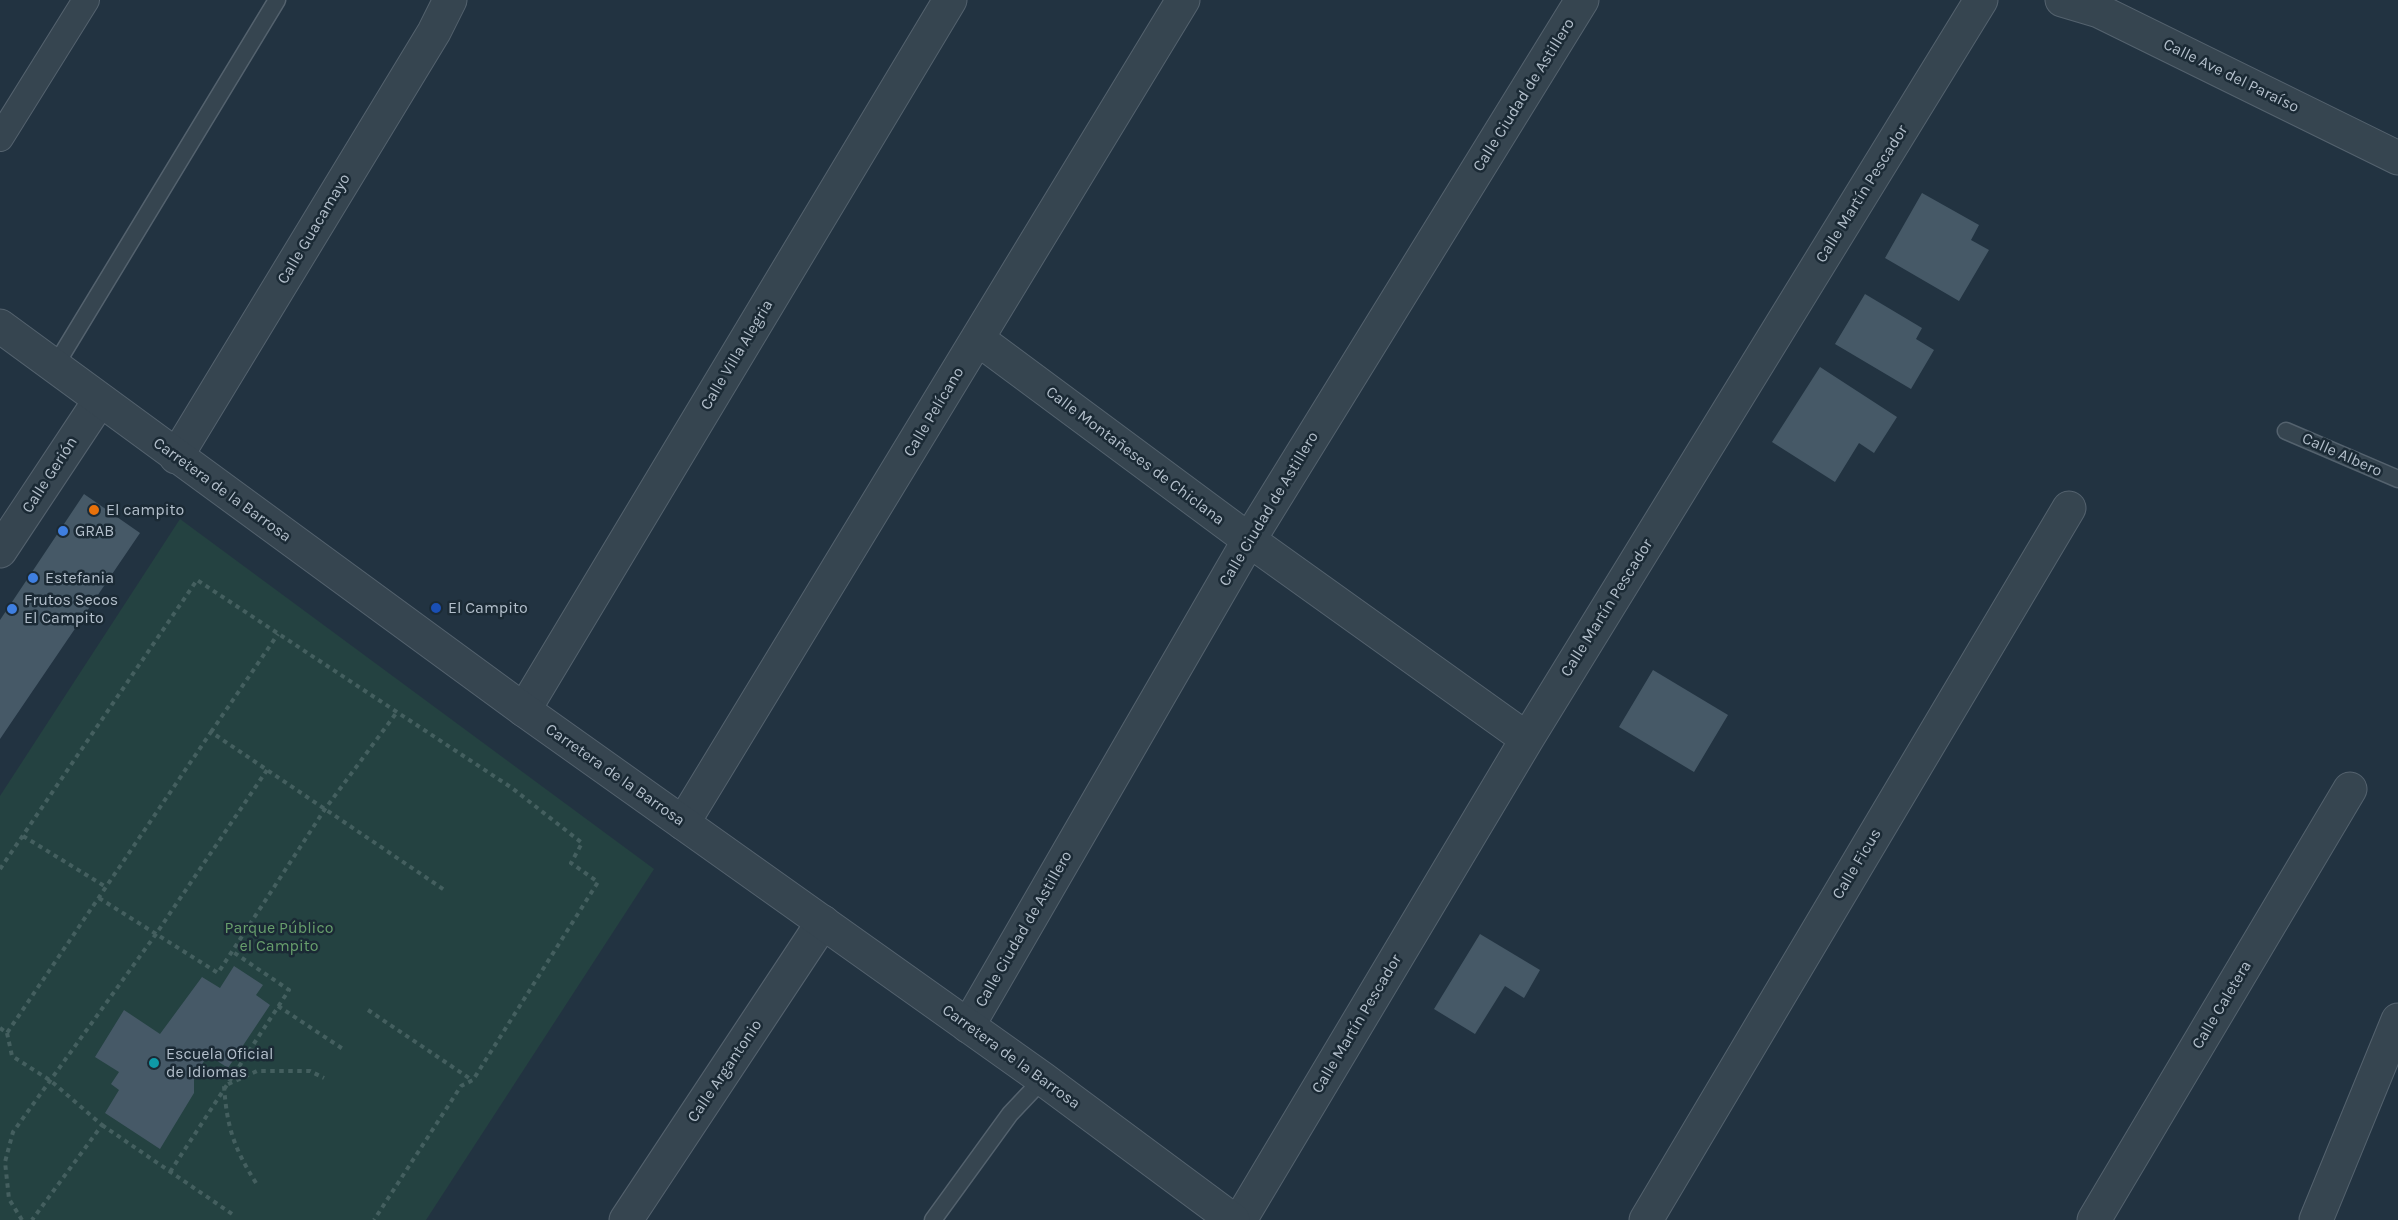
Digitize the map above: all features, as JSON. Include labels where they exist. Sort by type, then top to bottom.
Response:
[{"type":"street","points":[[0,138],[87,0]]},
{"type":"street","name":"Calle Guacamayo","points":[[176,457],[434,32],[450,0]]},
{"type":"street","name":"Calle Villa Alegria","points":[[525,710],[950,0]]},
{"type":"street","name":"Calle Pelícano","points":[[683,823],[1184,0]]},
{"type":"street","name":"Calle Ciudad de Astillero","points":[[969,1026],[1249,540],[1582,0]]},
{"type":"street","name":"Calle Martín Pescador","points":[[1240,1220],[1527,739],[1981,0]]},
{"type":"street","name":"Calle Ave del Paraíso","points":[[2062,0],[2099,11],[2398,158]]},
{"type":"street","name":"Carretera de la Barrosa","points":[[0,326],[176,457],[525,710],[1043,1079],[1233,1220]]},
{"type":"street","name":"Calle Montañeses de Chiclana","points":[[978,339],[1249,540],[1527,739]]},
{"type":"street","name":"Calle Gerión","points":[[0,550],[99,400]]},
{"type":"street","name":"Calle Ficus","points":[[1646,1220],[2069,508]]},
{"type":"street","name":"Calle Caletera","points":[[2094,1220],[2350,789]]},
{"type":"street","name":"Calle Argantonio","points":[[626,1220],[824,922]]},
{"type":"street","points":[[2316,1220],[2398,1020]]},
{"type":"lane","points":[[55,366],[277,0]]},
{"type":"lane","name":"Calle Albero","points":[[2286,431],[2398,480]]},
{"type":"lane","points":[[933,1220],[1010,1114],[1043,1079]]},
{"type":"path","points":[[0,869],[197,580],[512,788],[582,843],[571,863],[598,882],[473,1080],[461,1086],[374,1220]]},
{"type":"path","points":[[7,1033],[279,634]]},
{"type":"path","points":[[99,898],[218,973],[325,809],[398,712]]},
{"type":"path","points":[[211,732],[446,891]]},
{"type":"path","points":[[22,1220],[9,1199],[5,1162],[13,1132],[156,934],[267,770]]},
{"type":"path","points":[[23,836],[106,887]]},
{"type":"path","points":[[170,1172],[224,1086],[289,990],[233,952]]},
{"type":"path","points":[[278,1006],[343,1049]]},
{"type":"path","points":[[368,1010],[473,1080]]},
{"type":"path","points":[[0,1028],[7,1033],[12,1056],[51,1081],[102,1125],[235,1216]]},
{"type":"path","points":[[224,1086],[257,1071],[310,1071],[324,1078]]},
{"type":"path","points":[[224,1086],[227,1124],[238,1155],[256,1184]]},
{"type":"path","points":[[32,1220],[102,1125]]},
{"type":"green space","name":"Parque Público el Campito","points":[[180,519],[654,869],[426,1220],[0,1220],[0,796]]},
{"type":"building","points":[[1922,193],[1979,225],[1971,240],[1989,250],[1959,301],[1885,258]]},
{"type":"building","points":[[1865,294],[1922,328],[1916,339],[1934,350],[1911,389],[1835,344]]},
{"type":"building","points":[[1820,367],[1897,417],[1874,453],[1859,443],[1835,482],[1772,442]]},
{"type":"building","points":[[84,494],[140,533],[0,739],[0,620]]},
{"type":"building","points":[[1653,670],[1728,715],[1694,772],[1619,727]]},
{"type":"building","points":[[1480,934],[1540,970],[1524,998],[1505,986],[1475,1034],[1434,1009]]},
{"type":"building","name":"Escuela Oficial de Idiomas","points":[[234,966],[263,985],[256,995],[270,1005],[228,1068],[208,1055],[194,1077],[194,1093],[160,1149],[105,1113],[119,1090],[111,1084],[119,1072],[95,1057],[124,1010],[160,1034],[202,977],[220,988]]},
{"type":"place","name":"El campito","points":[[94,510]]},
{"type":"place","name":"GRAB","points":[[63,531]]},
{"type":"place","name":"Estefania","points":[[33,578]]},
{"type":"place","name":"El Campito","points":[[436,608]]},
{"type":"place","name":"Frutos Secos El Campito","points":[[12,609]]},
{"type":"place","name":"Escuela Oficial de Idiomas","points":[[154,1063]]}]
